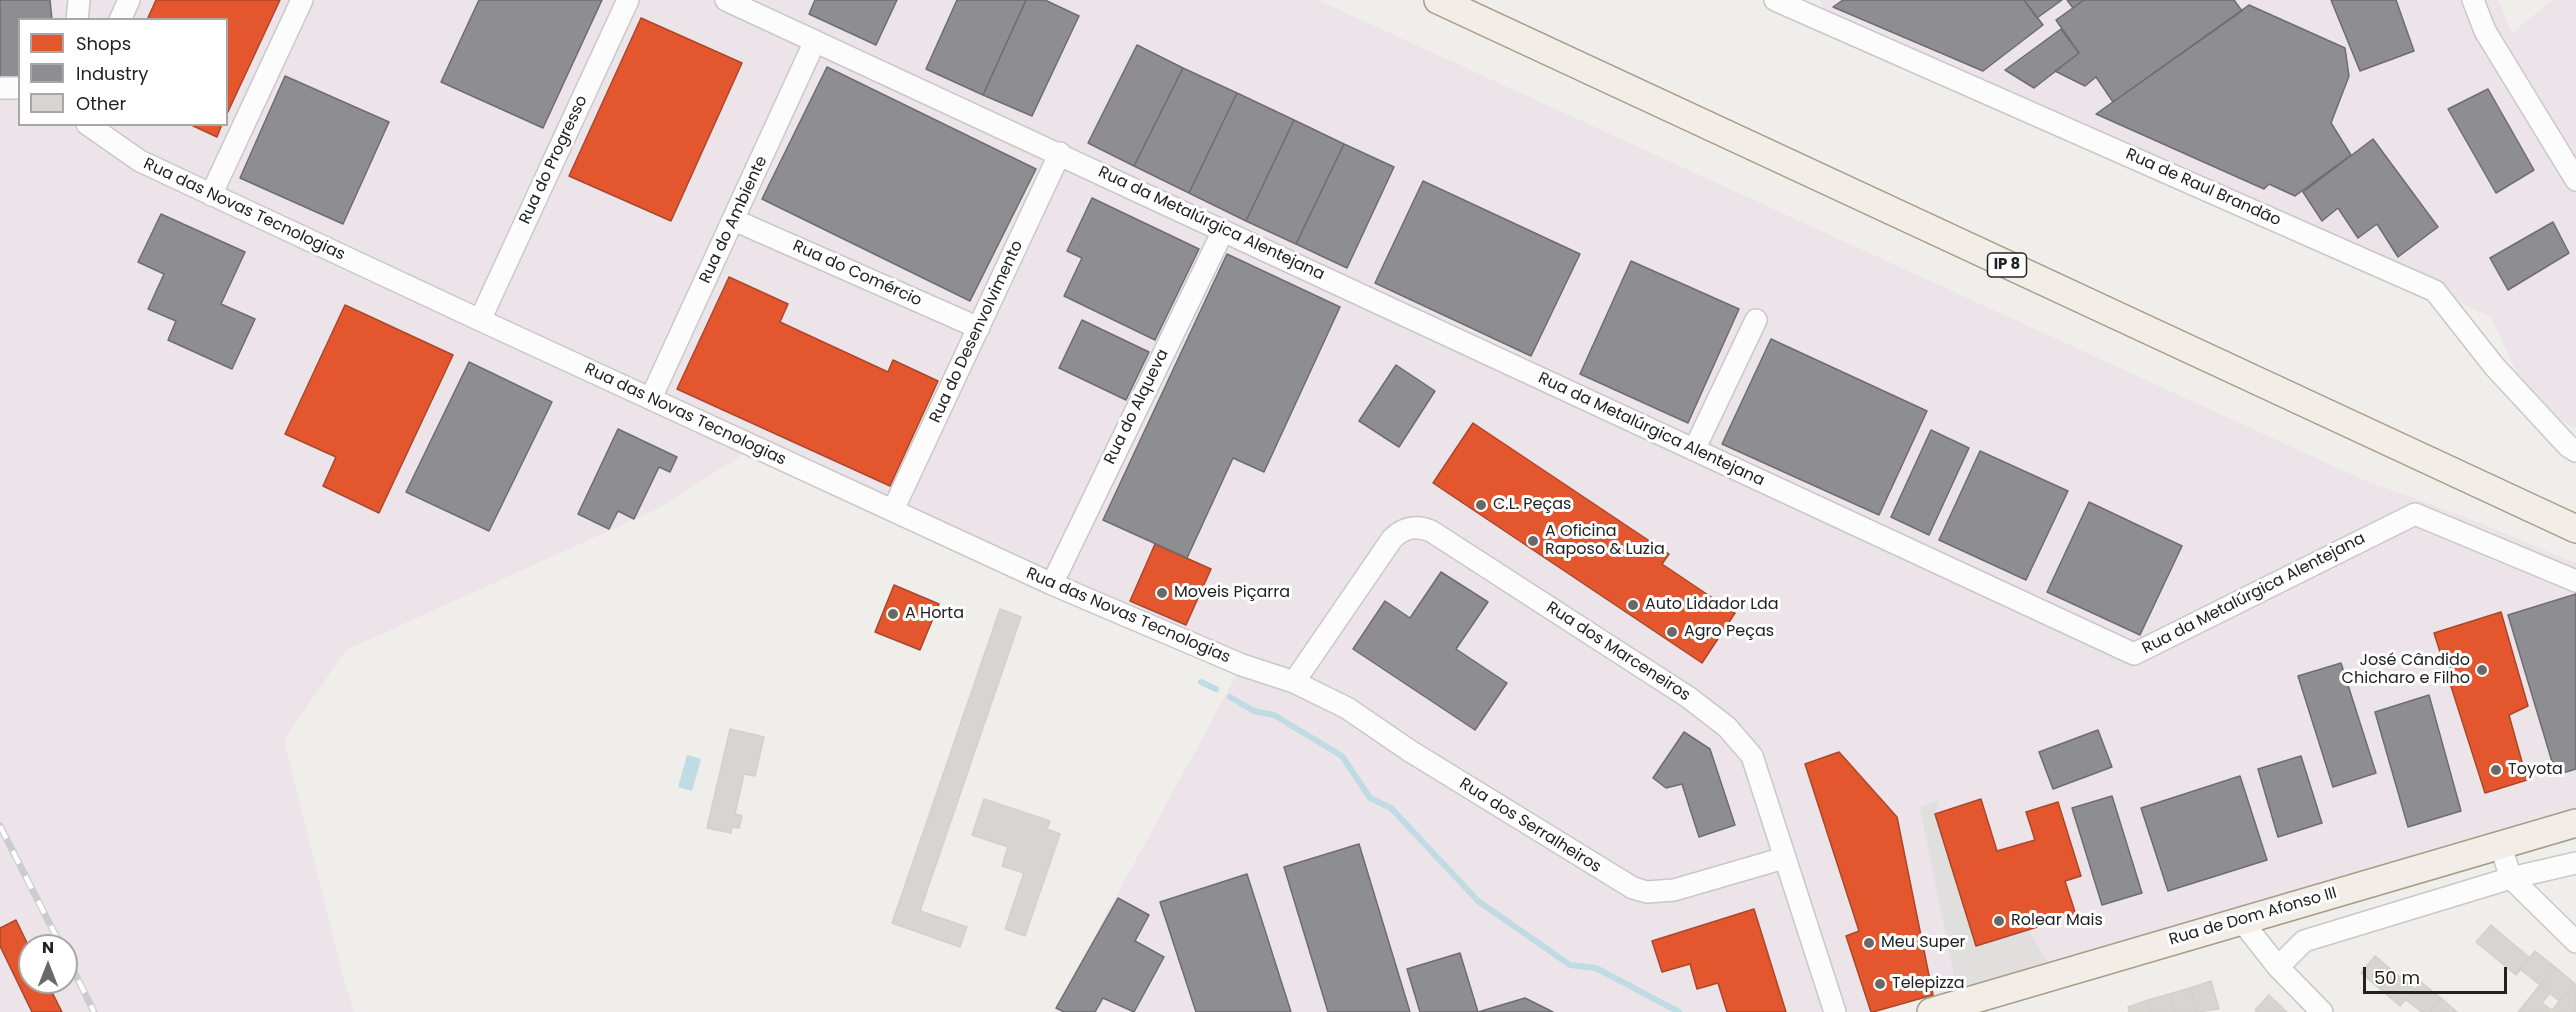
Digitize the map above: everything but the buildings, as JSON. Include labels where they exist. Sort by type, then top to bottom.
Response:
[{"type":"main road","name":"IP 8","points":[[1438,0],[2576,529]]},
{"type":"main road","name":"Rua de Dom Afonso III","points":[[1931,1012],[1980,1005],[2241,920],[2576,824]]},
{"type":"street","points":[[77,18],[79,0]]},
{"type":"street","points":[[121,18],[129,0]]},
{"type":"street","points":[[211,195],[302,0]]},
{"type":"street","name":"Rua do Progresso","points":[[480,320],[628,0]]},
{"type":"street","name":"Rua da Metalúrgica Alentejana","points":[[726,0],[1060,153],[2134,654],[2415,514],[2576,581]]},
{"type":"street","points":[[2473,0],[2485,31],[2576,180]]},
{"type":"street","name":"Rua de Raul Brandão","points":[[1790,3],[2435,291],[2494,366],[2568,446],[2576,451]]},
{"type":"street","name":"Rua do Ambiente","points":[[651,398],[815,41]]},
{"type":"street","points":[[0,88],[18,88]]},
{"type":"street","name":"Rua das Novas Tecnologias","points":[[90,126],[140,162],[480,320],[1052,584],[1242,665],[1294,682]]},
{"type":"street","name":"Rua do Desenvolvimento","points":[[893,510],[1060,153]]},
{"type":"street","name":"Rua do Comércio","points":[[734,220],[979,328]]},
{"type":"street","name":"Rua do Alqueva","points":[[1052,584],[1223,231]]},
{"type":"street","points":[[1694,450],[1756,320]]},
{"type":"street","name":"Rua dos Marceneiros","points":[[1294,682],[1392,539],[1406,529],[1423,528],[1688,697],[1727,727],[1752,756],[1835,1012]]},
{"type":"street","name":"Rua dos Serralheiros","points":[[1294,682],[1347,708],[1410,751],[1633,888],[1661,892],[1674,890],[1784,858]]},
{"type":"street","points":[[2500,844],[2511,878],[2576,942]]},
{"type":"street","points":[[2278,967],[2304,941],[2511,878],[2576,863]]},
{"type":"street","points":[[2241,920],[2278,967],[2322,1012]]},
{"type":"shaded area","points":[[0,0],[1318,0],[2364,480],[2463,516],[2576,563],[2576,813],[1873,1012],[1053,1012],[1242,665],[755,447],[657,509],[346,650],[284,740],[342,973],[354,1012],[0,1012]]},
{"type":"shaded area","points":[[1820,0],[2498,0],[2512,33],[2552,0],[2576,0],[2576,428],[2539,411],[2524,389],[2491,317],[1823,8]]},
{"type":"shaded area","points":[[1939,800],[1935,814],[1976,946],[2029,930],[2048,963],[1957,991],[1920,807]]},
{"type":"water","points":[[687,755],[701,759],[692,791],[678,787]]},
{"type":"waterway","points":[[1201,682],[1216,689]]},
{"type":"waterway","points":[[1230,697],[1254,711],[1274,715],[1342,756],[1370,798],[1391,808],[1478,901],[1570,965],[1596,968],[1679,1012]]},
{"type":"railway","points":[[0,826],[55,934]]},
{"type":"railway","points":[[78,979],[94,1012]]},
{"type":"place","name":"C.L. Peças","points":[[1481,505]]},
{"type":"place","name":"A Oficina Raposo & Luzia","points":[[1533,541]]},
{"type":"place","name":"Moveis Piçarra","points":[[1162,593]]},
{"type":"place","name":"Auto Lidador Lda","points":[[1633,605]]},
{"type":"place","name":"A Horta","points":[[893,614]]},
{"type":"place","name":"Agro Peças","points":[[1672,632]]},
{"type":"place","name":"José Cândido Chicharo e Filho","points":[[2482,670]]},
{"type":"place","name":"Toyota","points":[[2496,770]]},
{"type":"place","name":"Rolear Mais","points":[[1999,921]]},
{"type":"place","name":"Meu Super","points":[[1869,943]]},
{"type":"place","name":"Telepizza","points":[[1880,984]]}]
